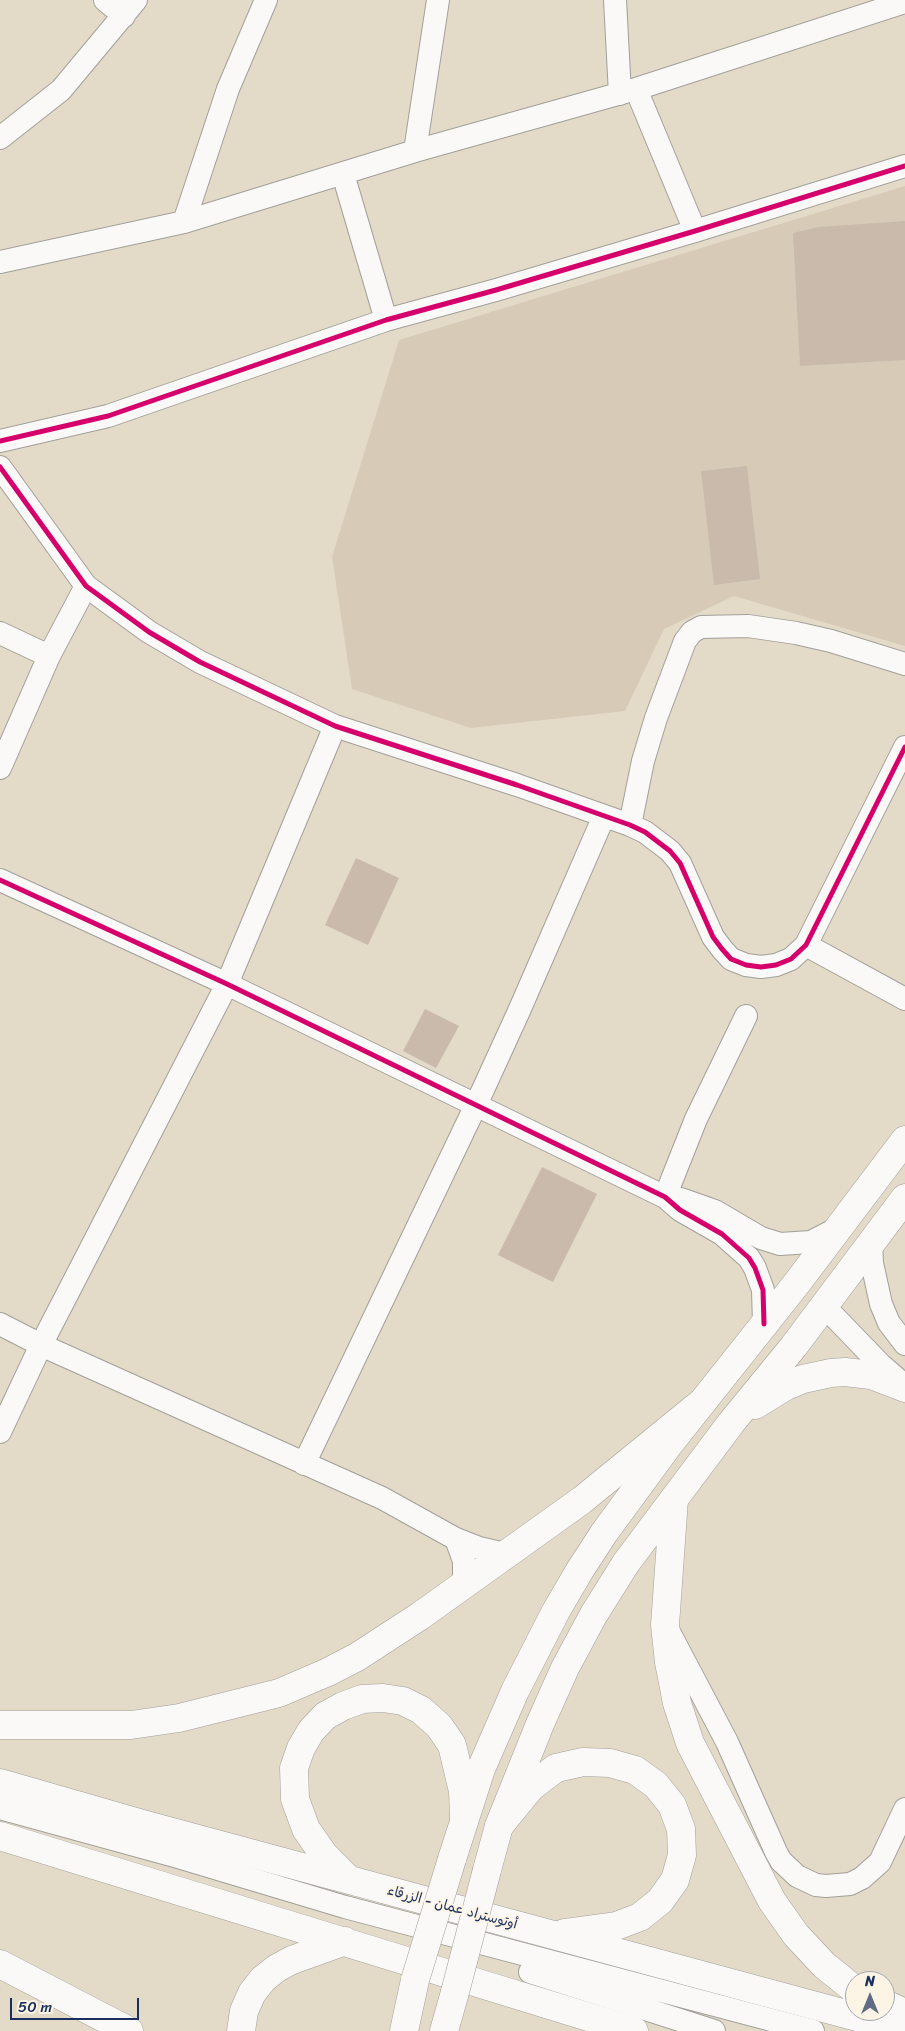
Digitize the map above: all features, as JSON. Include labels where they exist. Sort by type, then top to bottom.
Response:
[{"type":"main road","points":[[404,2031],[415,1980],[464,1816],[481,1769],[515,1691],[556,1611],[604,1533],[701,1403],[797,1283],[905,1140]]},
{"type":"main road","points":[[444,2031],[499,1826],[540,1724],[565,1668],[586,1630],[626,1562],[731,1423],[824,1306],[870,1242],[903,1205]]},
{"type":"main road","points":[[797,1283],[824,1306]]},
{"type":"main road","points":[[731,1423],[770,1394],[786,1386],[817,1376],[845,1372],[858,1373],[905,1387]]},
{"type":"main road","points":[[0,1725],[131,1726],[179,1718],[279,1693],[357,1657],[412,1622],[582,1500],[701,1403]]},
{"type":"main road","points":[[674,1499],[665,1624],[669,1662],[677,1703],[690,1742],[772,1901],[796,1935],[824,1965],[845,1982]]},
{"type":"main road","points":[[348,1879],[324,1854],[306,1829],[295,1799],[294,1768],[301,1748],[311,1731],[325,1716],[343,1706],[362,1699],[383,1698],[403,1701],[421,1710],[439,1726],[452,1745],[463,1791],[464,1816]]},
{"type":"main road","points":[[499,1826],[531,1787],[556,1768],[583,1762],[610,1763],[634,1770],[656,1785],[672,1805],[681,1829],[682,1855],[674,1880],[660,1901],[640,1917],[616,1926],[550,1934]]},
{"type":"main road","name":"أوتوستراد عمان - الزرقاء","points":[[0,1783],[146,1825],[905,2030]]},
{"type":"main road","points":[[0,1836],[345,1941],[570,2021],[634,2031]]},
{"type":"main road","points":[[241,2031],[244,2011],[252,1993],[263,1979],[277,1968],[292,1960],[345,1941]]},
{"type":"main road","points":[[0,1964],[129,2031]]},
{"type":"street","points":[[0,138],[61,90],[130,8],[105,0]]},
{"type":"street","points":[[184,222],[228,89],[266,0]]},
{"type":"street","points":[[415,151],[438,0]]},
{"type":"street","points":[[615,0],[628,92],[695,231]]},
{"type":"street","points":[[0,262],[184,222],[415,151],[628,92],[905,2]]},
{"type":"street","points":[[0,441],[108,416],[386,320],[496,290],[695,231],[905,166]]},
{"type":"street","points":[[343,174],[386,320]]},
{"type":"street","points":[[0,467],[86,586],[149,632],[200,662],[335,726],[630,824],[658,840],[680,864],[713,936],[732,959],[746,965],[761,967],[776,965],[790,959],[806,945],[905,747]]},
{"type":"street","points":[[0,768],[49,656],[86,586]]},
{"type":"street","points":[[630,824],[643,761],[656,718],[685,641],[692,632],[701,627],[748,626],[796,633],[831,641],[905,664]]},
{"type":"street","points":[[0,633],[49,656]]},
{"type":"street","points":[[0,1432],[41,1345],[227,984],[335,726]]},
{"type":"street","points":[[304,1464],[476,1105],[604,816]]},
{"type":"street","points":[[0,880],[227,984],[666,1198],[686,1215],[722,1234],[749,1258],[758,1273],[763,1290],[764,1324]]},
{"type":"street","points":[[806,945],[905,999]]},
{"type":"street","points":[[666,1198],[696,1119],[746,1016]]},
{"type":"street","points":[[666,1198],[683,1199],[697,1204],[732,1220],[761,1238],[780,1244],[811,1242],[838,1228]]},
{"type":"street","points":[[870,1242],[873,1270],[881,1304],[889,1323],[905,1344]]},
{"type":"street","points":[[824,1306],[905,1387]]},
{"type":"street","points":[[0,1324],[41,1345],[382,1498],[456,1539],[480,1548],[505,1554]]},
{"type":"street","points":[[456,1539],[464,1560],[464,1584]]},
{"type":"street","points":[[665,1624],[727,1742],[776,1852],[781,1861],[797,1876],[816,1885],[826,1886],[850,1884],[862,1878],[880,1862],[905,1809]]},
{"type":"street","points":[[0,1808],[152,1849],[345,1907],[813,2031]]},
{"type":"street","points":[[0,1816],[324,1910],[552,1979],[714,2031]]},
{"type":"shaded area","points":[[905,186],[905,646],[734,596],[664,629],[625,711],[471,728],[352,689],[332,557],[399,340]]},
{"type":"building","points":[[905,221],[905,360],[800,366],[793,233],[818,227]]},
{"type":"building","points":[[747,466],[760,579],[714,585],[701,471]]},
{"type":"building","points":[[356,858],[399,878],[368,945],[325,925]]},
{"type":"building","points":[[425,1009],[459,1026],[436,1068],[403,1051]]},
{"type":"building","points":[[542,1167],[597,1194],[553,1282],[498,1255]]},
{"type":"cycle path","points":[[0,441],[108,416],[386,320],[496,290],[695,231],[905,166]]},
{"type":"cycle path","points":[[0,467],[86,586],[149,632],[200,662],[335,726],[517,785],[645,832],[670,851],[680,863],[713,937],[722,949],[731,959],[746,965],[761,967],[776,965],[791,959],[806,945],[905,747]]},
{"type":"cycle path","points":[[0,880],[227,984],[665,1197],[680,1210],[722,1234],[749,1258],[763,1290],[764,1324]]}]
